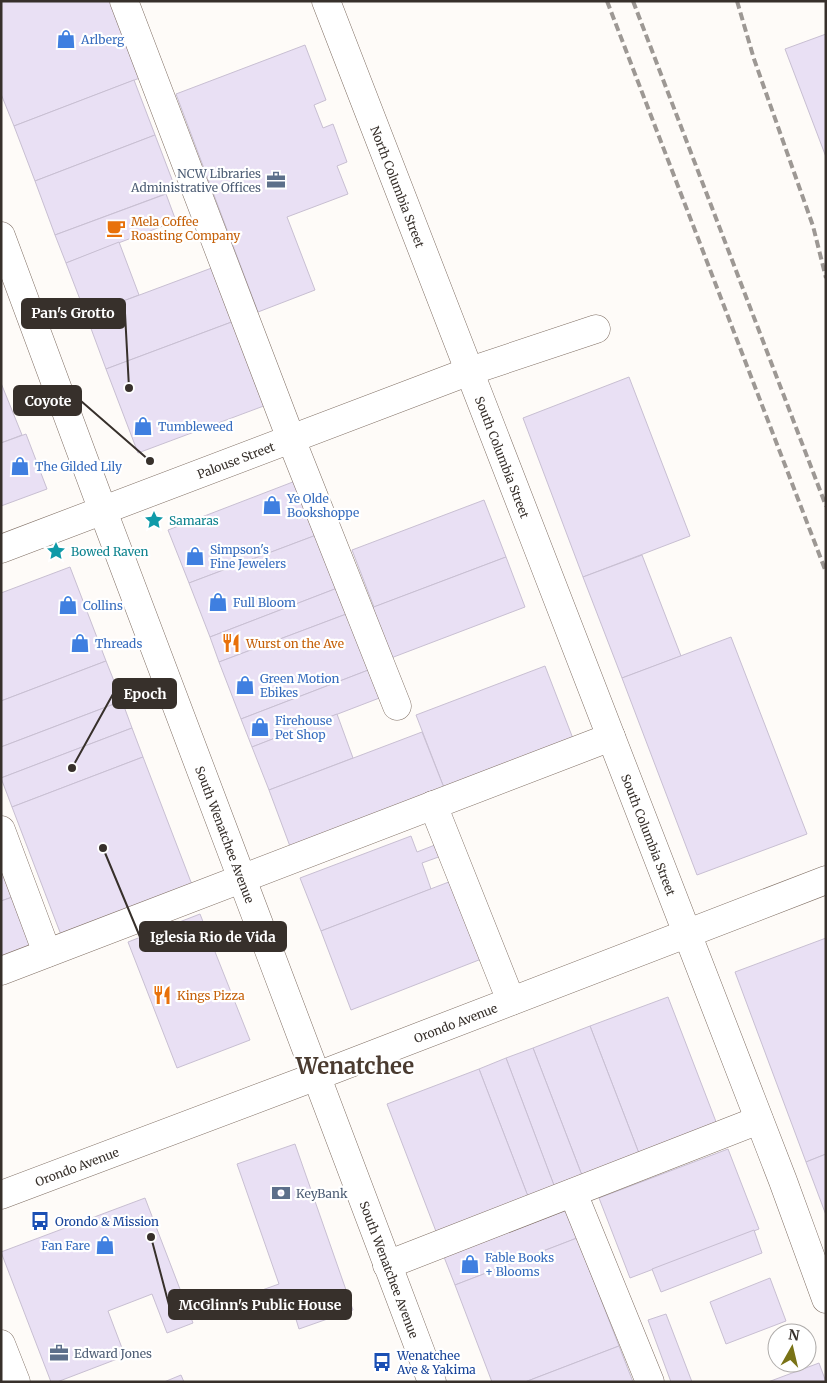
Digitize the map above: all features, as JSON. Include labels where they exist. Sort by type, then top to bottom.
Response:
[{"type":"main road","points":[[124,1],[291,439],[396,706]]},
{"type":"main road","name":"North Columbia Street","points":[[326,1],[470,371]]},
{"type":"main road","name":"South Wenatchee Avenue","points":[[1,236],[102,511],[432,1382]]},
{"type":"main road","name":"Palouse Street","points":[[1,549],[470,371],[596,329]]},
{"type":"main road","name":"South Columbia Street","points":[[470,371],[759,1120],[826,1299]]},
{"type":"main road","points":[[1,971],[611,737]]},
{"type":"main road","points":[[433,805],[511,1001]]},
{"type":"main road","points":[[1,830],[47,953]]},
{"type":"main road","name":"Orondo Avenue","points":[[1,1195],[317,1076],[826,880]]},
{"type":"main road","points":[[387,1265],[759,1120]]},
{"type":"main road","points":[[573,1192],[650,1382]]},
{"type":"main road","points":[[1,1344],[16,1382]]},
{"type":"building","name":"Arlberg","points":[[1,1],[117,1],[145,76],[14,126],[1,94]]},
{"type":"building","points":[[826,34],[826,157],[785,49]]},
{"type":"building","name":"NCW Libraries Administrative Offices","points":[[305,45],[326,100],[314,105],[323,128],[333,124],[347,162],[337,166],[348,194],[287,217],[315,290],[258,312],[176,94]]},
{"type":"building","points":[[134,80],[155,135],[35,181],[14,126]]},
{"type":"building","points":[[155,135],[176,190],[55,235],[35,181]]},
{"type":"building","name":"Mela Coffee Roasting Company","points":[[166,194],[176,221],[66,263],[55,235]]},
{"type":"building","points":[[119,242],[139,295],[86,315],[66,263]]},
{"type":"building","points":[[217,266],[237,320],[106,369],[86,315]]},
{"type":"building","points":[[237,320],[269,404],[138,453],[106,369]]},
{"type":"building","points":[[629,377],[690,536],[583,577],[523,418]]},
{"type":"building","points":[[1,383],[22,435],[1,443]]},
{"type":"building","name":"The Gilded Lily","points":[[26,434],[47,489],[1,506],[1,443]]},
{"type":"building","points":[[298,480],[319,534],[189,583],[168,530]]},
{"type":"building","points":[[484,500],[506,557],[374,607],[352,550]]},
{"type":"building","points":[[319,534],[340,587],[210,637],[189,583]]},
{"type":"building","points":[[642,555],[681,656],[622,678],[583,577]]},
{"type":"building","points":[[506,557],[525,607],[391,658],[371,608]]},
{"type":"building","points":[[70,567],[106,661],[1,701],[1,593]]},
{"type":"building","points":[[340,587],[349,613],[219,662],[210,637]]},
{"type":"building","points":[[349,613],[371,669],[241,719],[219,662]]},
{"type":"building","points":[[731,637],[807,834],[697,875],[622,678]]},
{"type":"building","points":[[106,661],[122,701],[1,747],[1,701]]},
{"type":"building","points":[[545,666],[577,749],[448,798],[416,715]]},
{"type":"building","points":[[371,669],[382,697],[252,747],[241,719]]},
{"type":"building","points":[[122,701],[132,728],[1,778],[1,747]]},
{"type":"building","points":[[337,714],[353,758],[269,790],[252,747]]},
{"type":"building","points":[[132,728],[143,757],[12,807],[1,778]]},
{"type":"building","points":[[422,732],[448,798],[294,857],[269,790]]},
{"type":"building","points":[[143,757],[194,890],[63,940],[12,807]]},
{"type":"building","points":[[411,836],[417,852],[440,843],[444,855],[422,863],[431,889],[321,931],[300,878]]},
{"type":"building","points":[[1,840],[21,894],[1,901]]},
{"type":"building","points":[[454,880],[484,958],[351,1010],[321,931]]},
{"type":"building","points":[[21,894],[41,948],[1,963],[1,901]]},
{"type":"building","points":[[200,914],[250,1040],[177,1068],[128,942]]},
{"type":"building","points":[[826,938],[826,1154],[806,1162],[735,972]]},
{"type":"building","points":[[668,997],[718,1127],[640,1156],[590,1026]]},
{"type":"building","points":[[590,1026],[640,1156],[583,1178],[533,1048]]},
{"type":"building","points":[[533,1048],[583,1178],[555,1188],[506,1058]]},
{"type":"building","points":[[506,1058],[555,1188],[529,1199],[479,1069]]},
{"type":"building","points":[[479,1069],[529,1199],[437,1234],[387,1104]]},
{"type":"building","points":[[295,1144],[353,1310],[299,1329],[291,1303],[255,1315],[248,1295],[279,1284],[237,1164]]},
{"type":"building","points":[[728,1149],[759,1229],[630,1278],[599,1198]]},
{"type":"building","points":[[826,1154],[826,1215],[806,1162]]},
{"type":"building","points":[[145,1198],[193,1323],[167,1333],[152,1294],[108,1311],[125,1356],[57,1382],[51,1382],[1,1252]]},
{"type":"building","points":[[567,1210],[577,1238],[455,1285],[444,1257]]},
{"type":"building","points":[[754,1230],[762,1253],[661,1292],[652,1269]]},
{"type":"building","points":[[577,1238],[619,1346],[525,1382],[492,1382],[455,1285]]},
{"type":"building","points":[[770,1278],[786,1321],[767,1323],[767,1328],[726,1344],[710,1302]]},
{"type":"building","points":[[666,1314],[692,1382],[671,1382],[648,1320]]},
{"type":"building","points":[[619,1346],[633,1382],[525,1382]]},
{"type":"building","points":[[819,1363],[826,1382],[768,1382],[792,1373],[817,1373],[817,1364]]},
{"type":"building","points":[[181,1375],[184,1382],[164,1382]]},
{"type":"railway","points":[[607,1],[826,572]]},
{"type":"railway","points":[[633,1],[826,506]]},
{"type":"railway","points":[[737,1],[754,59],[813,226],[826,278]]},
{"type":"place","name":"Arlberg","points":[[66,39]]},
{"type":"place","name":"NCW Libraries Administrative Offices","points":[[276,180]]},
{"type":"place","name":"Mela Coffee Roasting Company","points":[[116,228]]},
{"type":"place","name":"Pan's Grotto","points":[[129,388]]},
{"type":"place","name":"Tumbleweed","points":[[143,426]]},
{"type":"place","name":"Coyote","points":[[150,461]]},
{"type":"place","name":"The Gilded Lily","points":[[20,466]]},
{"type":"place","name":"Ye Olde Bookshoppe","points":[[272,505]]},
{"type":"place","name":"Samaras","points":[[154,520]]},
{"type":"place","name":"Bowed Raven","points":[[56,551]]},
{"type":"place","name":"Simpson's Fine Jewelers","points":[[195,556]]},
{"type":"place","name":"Full Bloom","points":[[218,602]]},
{"type":"place","name":"Collins","points":[[68,605]]},
{"type":"place","name":"Threads","points":[[80,643]]},
{"type":"place","name":"Wurst on the Ave","points":[[231,643]]},
{"type":"place","name":"Green Motion Ebikes","points":[[245,685]]},
{"type":"place","name":"Firehouse Pet Shop","points":[[260,727]]},
{"type":"place","name":"Epoch","points":[[72,768]]},
{"type":"place","name":"Iglesia Rio de Vida","points":[[103,848]]},
{"type":"place","name":"Kings Pizza","points":[[162,995]]},
{"type":"place","name":"KeyBank","points":[[281,1193]]},
{"type":"place","name":"Orondo & Mission","points":[[40,1221]]},
{"type":"place","name":"McGlinn's Public House","points":[[151,1237]]},
{"type":"place","name":"Fan Fare","points":[[105,1245]]},
{"type":"place","name":"Fable Books + Blooms","points":[[470,1264]]},
{"type":"place","name":"Edward Jones","points":[[59,1353]]},
{"type":"place","name":"Wenatchee Ave & Yakima","points":[[382,1362]]},
{"type":"district","name":"Wenatchee","points":[[355,1066]]}]
